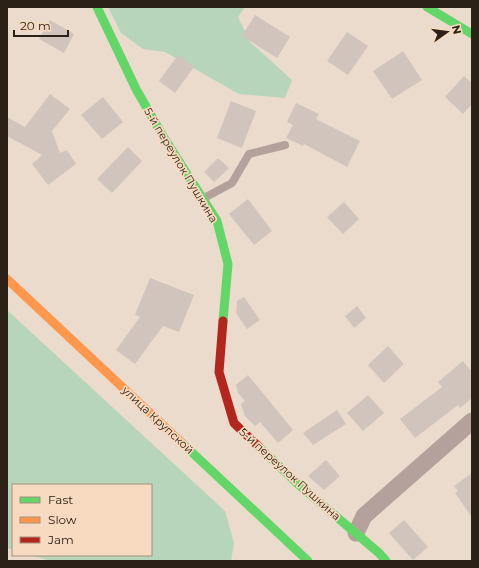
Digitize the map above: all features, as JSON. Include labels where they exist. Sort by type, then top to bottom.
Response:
[{"type":"main road","name":"5-й переулок Пушкина","points":[[97,7],[136,89],[164,138],[217,221],[228,264],[219,372],[234,423],[298,484],[386,558]]},
{"type":"main road","points":[[427,7],[472,34]]},
{"type":"main road","name":"улица Крупской","points":[[7,279],[308,561]]},
{"type":"street","points":[[356,533],[364,516],[472,421]]},
{"type":"lane","points":[[203,198],[232,182],[249,154],[285,145]]},
{"type":"green space","points":[[108,7],[245,7],[238,17],[250,42],[292,80],[285,98],[239,94],[165,52],[143,49],[121,33]]},
{"type":"green space","points":[[7,310],[225,511],[234,543],[231,561],[51,561],[34,556],[152,556],[152,484],[12,484],[12,550],[7,548]]},
{"type":"building","points":[[255,15],[290,37],[277,58],[242,36]]},
{"type":"building","points":[[50,20],[74,34],[64,53],[39,39]]},
{"type":"building","points":[[347,32],[368,46],[348,75],[327,61]]},
{"type":"building","points":[[403,51],[422,80],[392,99],[373,71]]},
{"type":"building","points":[[178,55],[194,67],[175,93],[159,81]]},
{"type":"building","points":[[464,76],[472,83],[472,104],[463,114],[445,97]]},
{"type":"building","points":[[50,94],[70,109],[52,131],[60,153],[67,150],[76,164],[48,185],[32,164],[42,155],[7,136],[7,117],[25,127]]},
{"type":"building","points":[[103,97],[123,122],[102,139],[81,115]]},
{"type":"building","points":[[231,101],[256,111],[242,148],[217,138]]},
{"type":"building","points":[[296,103],[319,114],[316,119],[360,141],[347,167],[304,144],[303,146],[286,138],[293,125],[287,122]]},
{"type":"building","points":[[128,147],[142,161],[112,193],[97,179]]},
{"type":"building","points":[[218,158],[229,168],[214,182],[204,172]]},
{"type":"building","points":[[248,199],[272,231],[254,245],[229,214]]},
{"type":"building","points":[[344,202],[359,219],[343,234],[327,217]]},
{"type":"building","points":[[150,278],[194,295],[179,332],[163,326],[135,364],[116,350],[140,317],[135,315]]},
{"type":"building","points":[[244,297],[260,320],[247,329],[236,313],[237,301]]},
{"type":"building","points":[[357,306],[366,318],[354,328],[345,316]]},
{"type":"building","points":[[388,346],[404,364],[384,383],[368,365]]},
{"type":"building","points":[[463,361],[472,372],[472,398],[460,408],[458,405],[415,438],[400,419],[442,387],[438,382]]},
{"type":"building","points":[[248,375],[293,430],[278,443],[260,422],[255,426],[245,416],[241,404],[245,401],[238,393],[236,385]]},
{"type":"building","points":[[368,395],[384,413],[363,431],[347,413]]},
{"type":"building","points":[[337,410],[346,424],[313,445],[303,433]]},
{"type":"building","points":[[326,460],[340,476],[324,490],[308,476]]},
{"type":"building","points":[[472,473],[472,517],[455,493],[458,491],[454,486]]},
{"type":"building","points":[[404,520],[428,547],[413,560],[389,533]]},
{"type":"traffic: fast","points":[[97,7],[136,89],[164,138],[217,221],[228,264],[223,321]]},
{"type":"traffic: fast","points":[[427,7],[472,34]]},
{"type":"traffic: fast","points":[[183,444],[308,561]]},
{"type":"traffic: fast","points":[[259,447],[298,484],[379,553],[386,561]]},
{"type":"traffic: slow","points":[[7,279],[183,444]]},
{"type":"traffic: jam","points":[[223,321],[219,372],[234,423],[259,447]]}]
